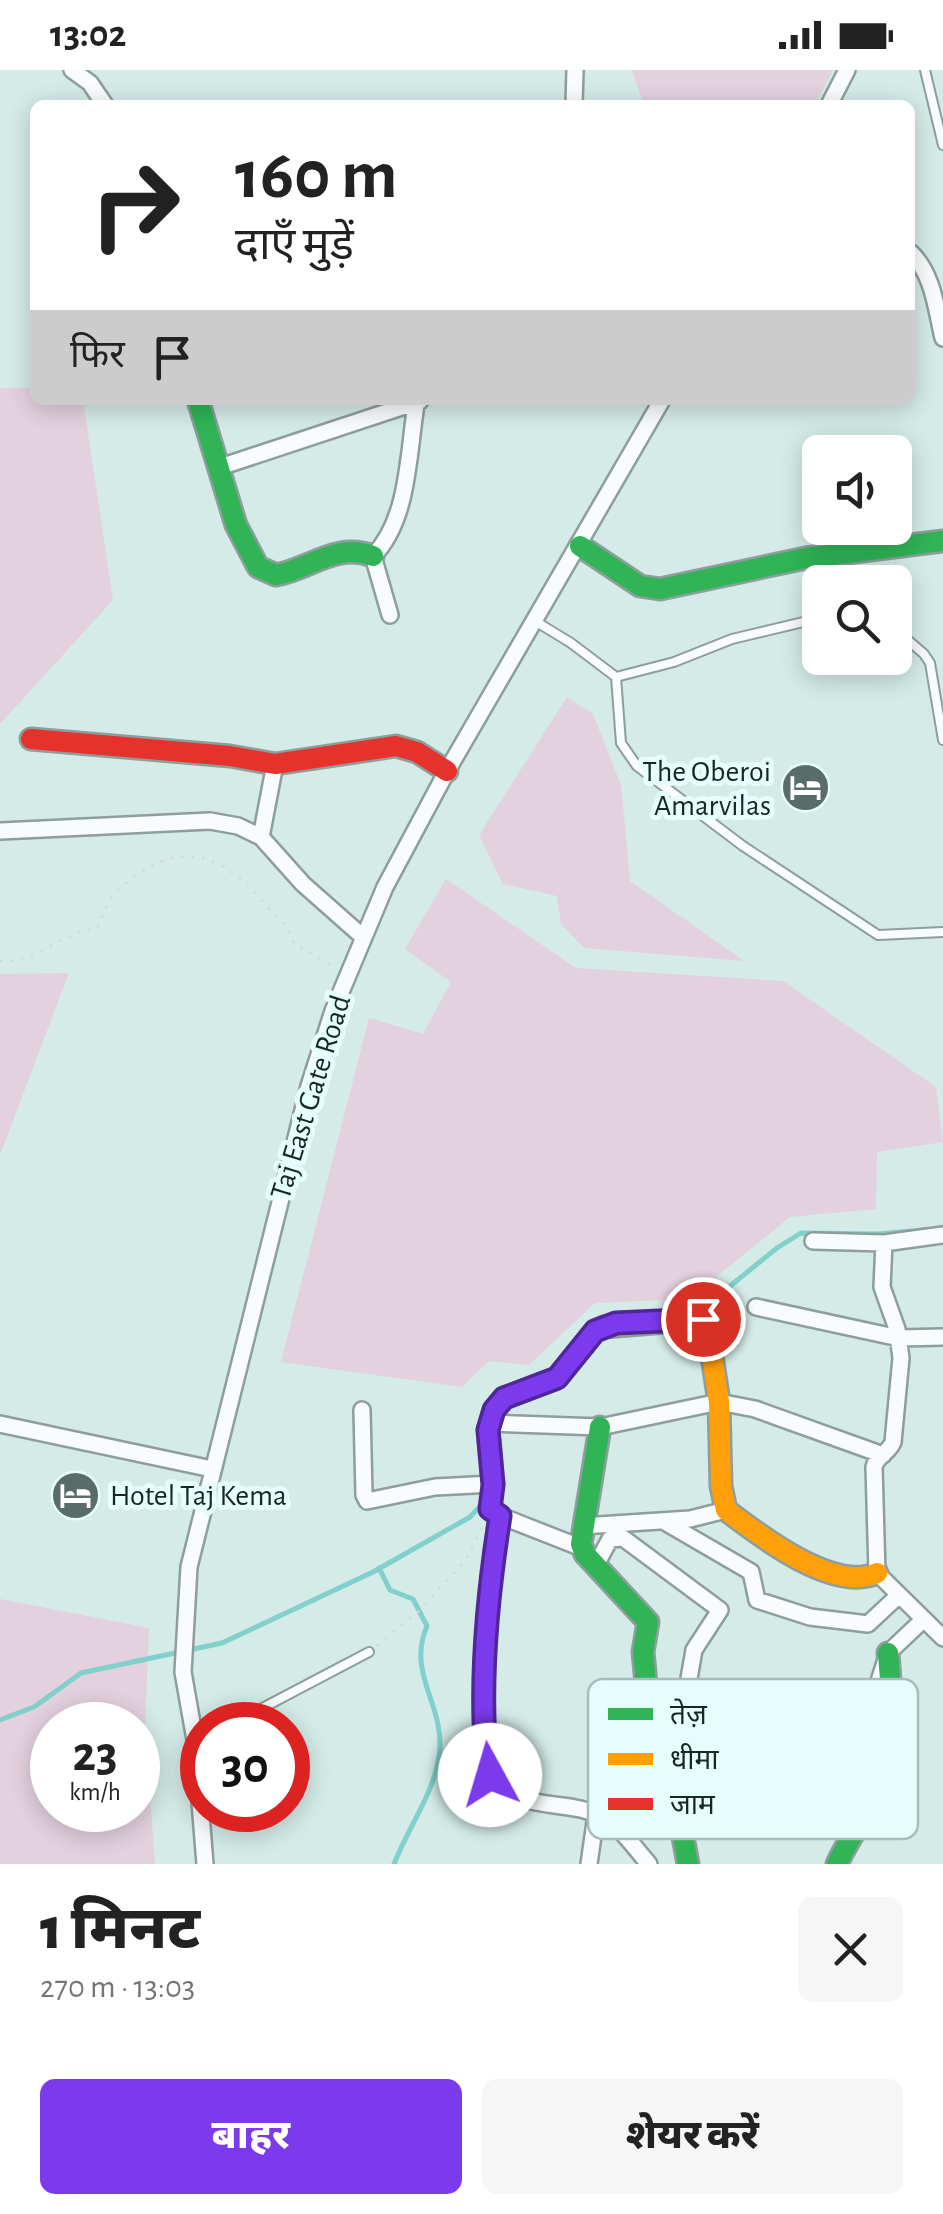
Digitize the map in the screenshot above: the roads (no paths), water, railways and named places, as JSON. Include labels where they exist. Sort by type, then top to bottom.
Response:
[{"type":"street","points":[[72,70],[90,84],[101,100]]},
{"type":"street","points":[[574,70],[574,100]]},
{"type":"street","points":[[832,100],[847,70]]},
{"type":"street","points":[[915,257],[935,276],[943,338]]},
{"type":"street","points":[[200,405],[255,565],[268,574],[281,575],[346,551],[365,552],[373,556],[390,616]]},
{"type":"street","points":[[220,467],[410,405]]},
{"type":"street","points":[[373,556],[394,526],[418,405]]},
{"type":"street","name":"Taj East Gate Road","points":[[190,1702],[183,1672],[190,1568],[309,1086],[348,974],[447,771],[661,405]]},
{"type":"street","points":[[580,546],[640,586],[660,590],[806,558],[943,541]]},
{"type":"street","points":[[32,739],[230,756],[275,764],[396,746],[417,752],[447,771]]},
{"type":"street","points":[[261,836],[275,764]]},
{"type":"street","points":[[1,831],[210,821],[238,826],[261,836],[304,884],[363,937]]},
{"type":"street","points":[[814,1241],[884,1243],[943,1235]]},
{"type":"street","points":[[884,1243],[882,1287],[899,1338],[898,1413],[894,1442],[874,1467],[878,1573],[943,1638]]},
{"type":"street","points":[[756,1307],[899,1338],[943,1337]]},
{"type":"street","points":[[588,1813],[516,1798],[487,1771],[485,1630],[495,1514],[488,1423],[504,1398],[557,1378],[595,1331],[616,1323],[703,1319],[719,1402],[721,1486],[726,1510],[762,1537],[840,1576],[862,1579],[878,1573]]},
{"type":"street","points":[[488,1423],[600,1427],[719,1402],[754,1409],[883,1455]]},
{"type":"street","points":[[362,1410],[367,1501],[435,1487],[492,1484]]},
{"type":"street","points":[[0,1424],[212,1470]]},
{"type":"street","points":[[600,1427],[582,1537],[596,1564],[648,1622],[644,1679]]},
{"type":"street","points":[[495,1514],[582,1537],[726,1510]]},
{"type":"street","points":[[665,1522],[750,1572],[754,1598],[780,1608],[861,1626],[874,1620],[900,1595]]},
{"type":"street","points":[[596,1564],[610,1539],[623,1538],[720,1610],[694,1650],[689,1679]]},
{"type":"street","points":[[880,1679],[888,1653],[924,1619]]},
{"type":"street","points":[[888,1653],[889,1679]]},
{"type":"street","name":"Taj East Gate Road","points":[[203,1832],[205,1864]]},
{"type":"street","points":[[589,1864],[593,1839]]},
{"type":"street","points":[[626,1839],[649,1864]]},
{"type":"street","points":[[683,1839],[688,1864]]},
{"type":"street","points":[[837,1864],[851,1839]]},
{"type":"lane","points":[[925,70],[943,144]]},
{"type":"lane","points":[[535,621],[616,677],[621,744],[626,756],[637,766],[743,846],[878,934],[943,932]]},
{"type":"lane","points":[[616,677],[674,662],[732,639],[802,622]]},
{"type":"lane","points":[[912,643],[930,664],[943,740]]},
{"type":"lane","points":[[274,1702],[369,1652]]},
{"type":"waterway","points":[[698,1312],[801,1233],[877,1234],[935,1229]]},
{"type":"waterway","points":[[0,1720],[34,1707],[81,1673],[222,1643],[373,1572],[470,1517],[484,1502],[484,1488]]},
{"type":"waterway","points":[[379,1568],[390,1590],[413,1599],[427,1626],[421,1658],[440,1748],[434,1778],[394,1864]]},
{"type":"place","name":"The Oberoi Amarvilas","points":[[806,788]]},
{"type":"place","name":"Hotel Taj Kema","points":[[75,1495]]}]
